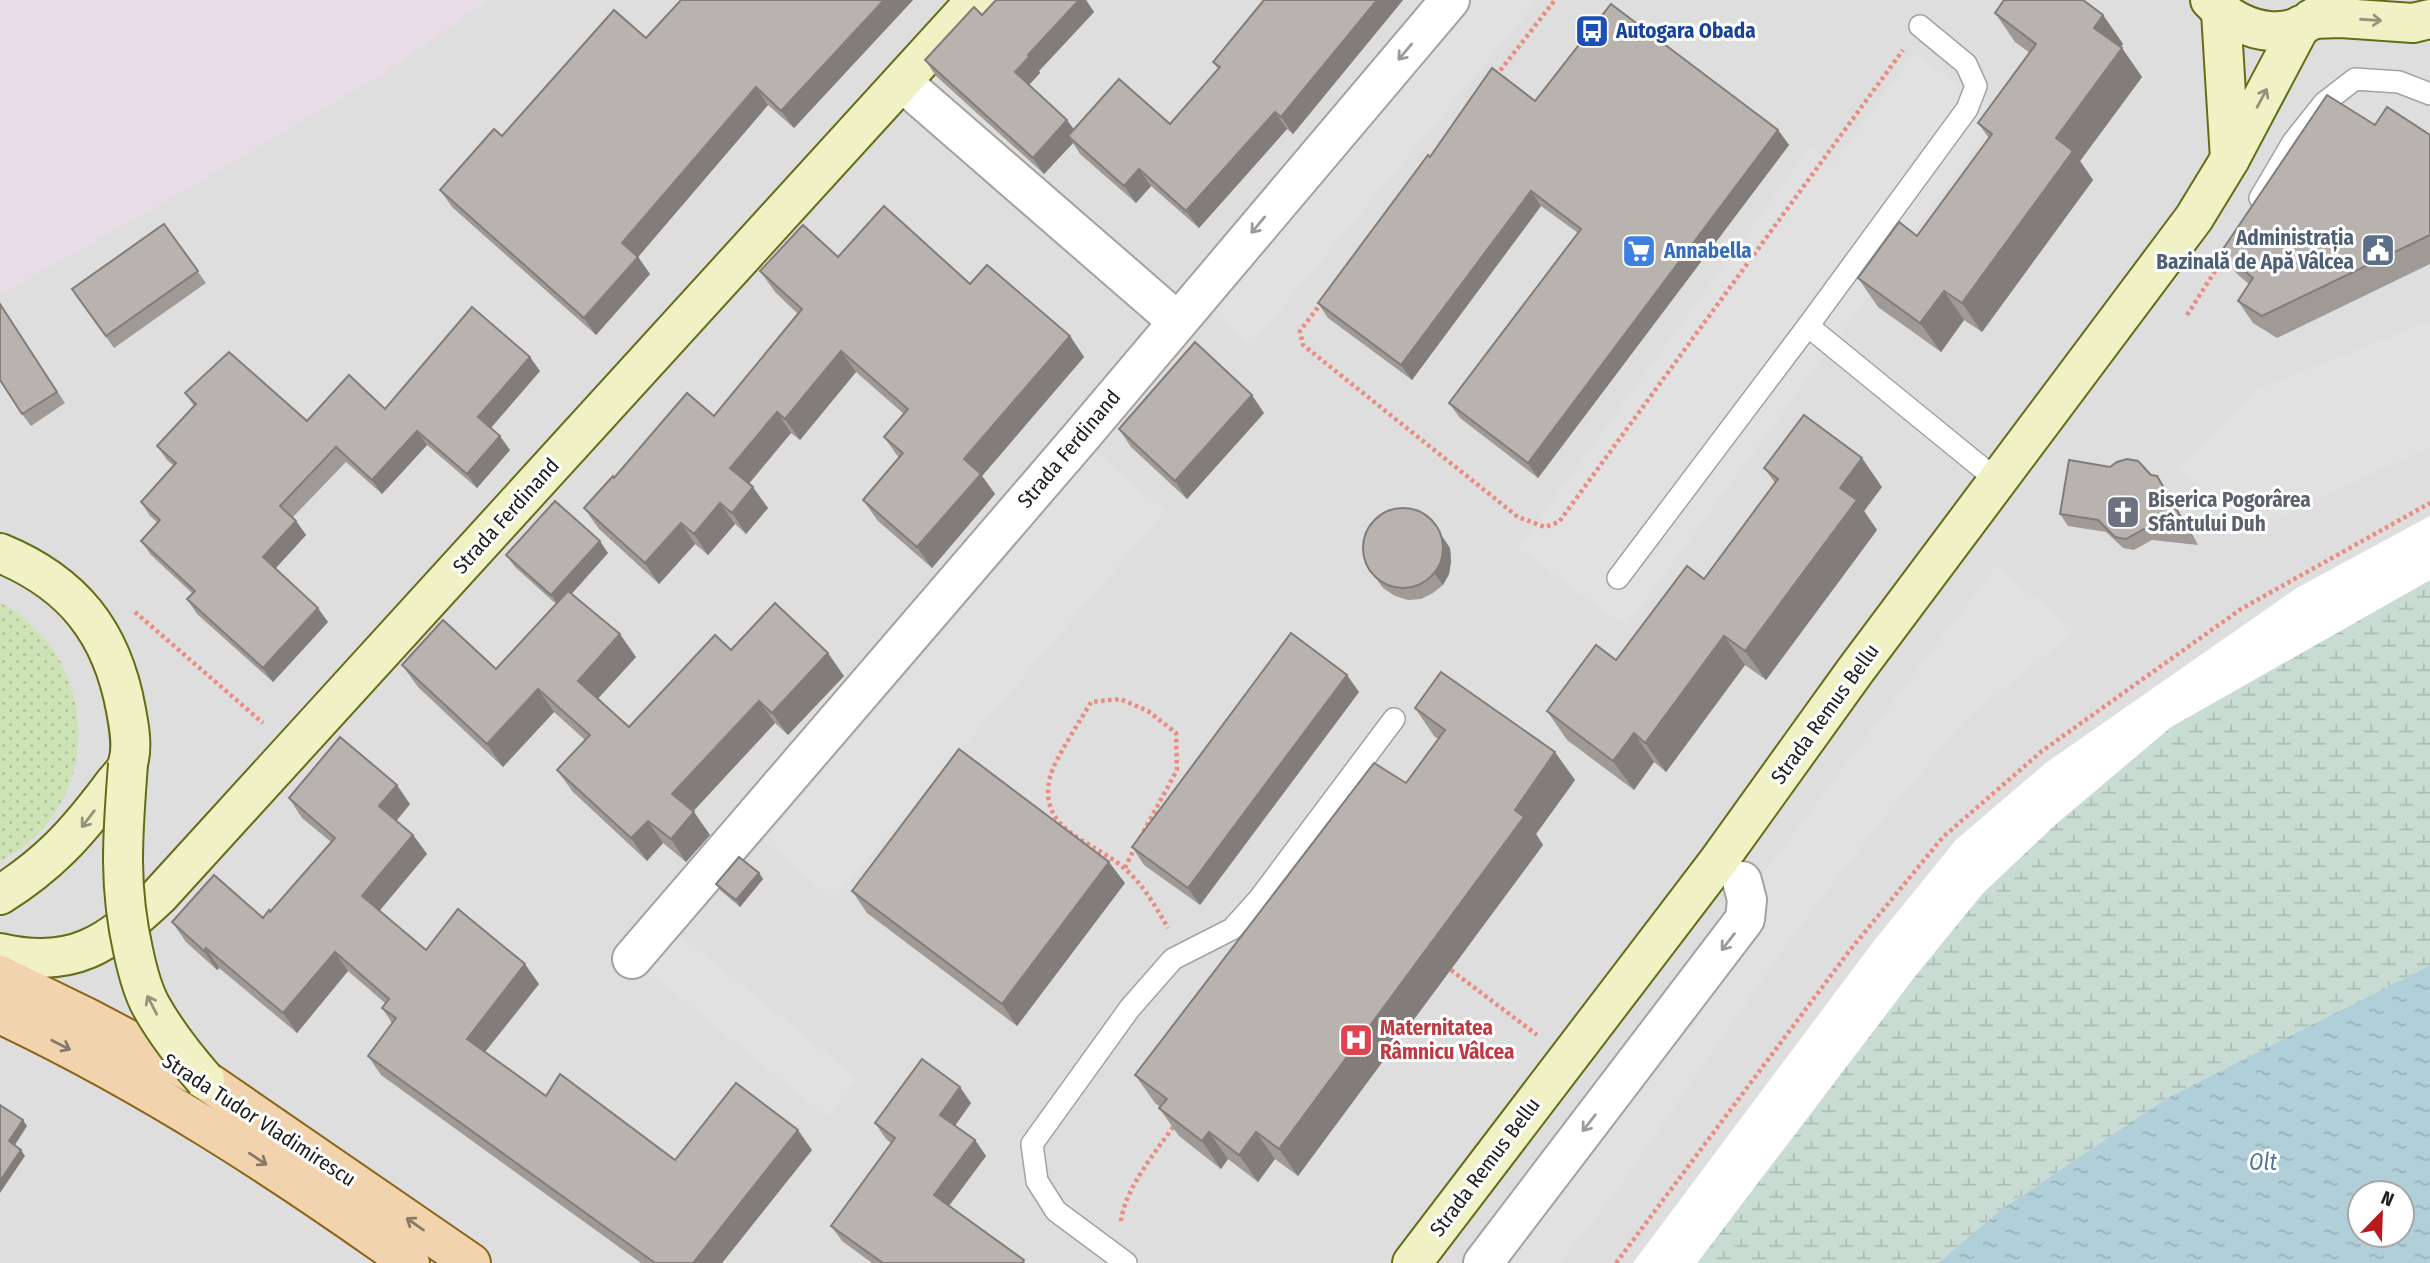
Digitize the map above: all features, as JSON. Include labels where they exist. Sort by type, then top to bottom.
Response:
[{"type":"main road","name":"Strada Ferdinand","points":[[0,953],[39,959],[72,956],[103,943],[159,896],[976,0]]},
{"type":"main road","points":[[2405,0],[2430,18]]},
{"type":"main road","points":[[2215,6],[2237,23],[2256,30],[2276,31],[2314,15],[2413,23],[2430,18]]},
{"type":"main road","points":[[2215,6],[2230,159]]},
{"type":"main road","name":"Strada Remus Bellu","points":[[1412,1263],[1717,863],[1855,671],[2194,218],[2314,15]]},
{"type":"main road","points":[[0,553],[45,575],[64,590],[95,625],[113,659],[130,732],[122,849],[122,887],[126,918],[137,968],[150,1004],[175,1044],[205,1080]]},
{"type":"main road","points":[[0,895],[33,874],[80,829],[128,764]]},
{"type":"main road","name":"Strada Tudor Vladimirescu","points":[[0,975],[88,1017],[205,1080],[471,1263]]},
{"type":"main road","name":"Strada Tudor Vladimirescu","points":[[0,1014],[69,1048],[189,1114],[410,1263]]},
{"type":"street","name":"Strada Ferdinand","points":[[632,958],[1070,450],[1450,0]]},
{"type":"street","points":[[902,82],[1177,321]]},
{"type":"street","points":[[1483,1263],[1745,919],[1747,900],[1742,881]]},
{"type":"lane","points":[[1618,578],[1967,109],[1976,86],[1966,64],[1920,26]]},
{"type":"lane","points":[[2237,236],[2293,142],[2324,103],[2355,79],[2399,82],[2430,94]]},
{"type":"lane","points":[[1808,326],[1998,481]]},
{"type":"lane","points":[[1126,1263],[1056,1211],[1037,1181],[1032,1144],[1130,1008],[1173,959],[1232,929],[1259,899],[1394,719]]},
{"type":"path","points":[[1496,77],[1555,0]]},
{"type":"path","points":[[1325,298],[1300,331],[1303,345],[1518,517],[1545,527],[1559,522],[1920,26]]},
{"type":"path","points":[[2188,315],[2237,236]]},
{"type":"path","points":[[1616,1263],[1850,950],[1942,837],[2042,751],[2241,609],[2430,503]]},
{"type":"path","points":[[128,607],[293,749]]},
{"type":"path","points":[[1125,868],[1177,770],[1176,733],[1148,711],[1120,699],[1091,702],[1051,774],[1046,801],[1061,826],[1125,868],[1152,900],[1172,934],[1173,959]]},
{"type":"path","points":[[1451,970],[1536,1035]]},
{"type":"path","points":[[1121,1227],[1122,1214],[1138,1178],[1178,1120]]},
{"type":"shaded area","points":[[0,0],[2430,0],[2430,516],[2297,588],[2046,763],[1956,840],[1874,941],[1633,1263],[0,1263]]},
{"type":"shaded area","points":[[0,0],[489,0],[381,75],[193,186],[0,295]]},
{"type":"shaded area","points":[[1467,0],[1538,0],[1251,345],[1209,311]]},
{"type":"shaded area","points":[[1914,53],[2000,115],[1626,627],[1518,548],[1810,147],[1833,164]]},
{"type":"shaded area","points":[[2430,321],[2430,447],[2245,534],[2178,468],[2260,388]]},
{"type":"shaded area","points":[[1096,452],[1165,511],[833,900],[764,841]]},
{"type":"shaded area","points":[[1996,566],[2076,631],[1964,721],[1878,825],[1778,956],[1612,1198],[1560,1263],[1473,1263],[1709,945]]},
{"type":"shaded area","points":[[663,921],[858,1079],[827,1117],[632,959]]},
{"type":"green space","points":[[2430,580],[2430,965],[2167,1098],[1999,1211],[1938,1263],[1697,1263],[1916,975],[1983,893],[2056,824],[2171,727]]},
{"type":"green space","points":[[0,603],[26,620],[57,655],[71,686],[78,720],[77,754],[69,786],[53,816],[30,842],[0,861]]},
{"type":"water","name":"Olt","points":[[2430,965],[2430,1263],[1938,1263],[1999,1211],[2167,1098]]},
{"type":"pier","points":[[2430,516],[2430,580],[2171,727],[2056,824],[1983,893],[1916,975],[1697,1263],[1633,1263],[1874,941],[1956,840],[2046,763],[2297,588]]},
{"type":"building","points":[[681,0],[884,0],[781,111],[756,87],[622,243],[638,257],[584,318],[440,190],[494,129],[502,136],[614,10],[646,38]]},
{"type":"building","points":[[996,0],[1079,0],[1015,72],[1067,120],[1033,158],[925,60],[974,7],[982,15]]},
{"type":"building","points":[[1264,0],[1377,0],[1281,117],[1275,112],[1186,211],[1139,169],[1124,186],[1068,136],[1119,79],[1170,124],[1220,67],[1213,62]]},
{"type":"building","points":[[2004,0],[2083,0],[2103,15],[2094,28],[2122,48],[2056,138],[2073,151],[1962,303],[1944,291],[1920,323],[1858,278],[1899,222],[1917,236],[1992,134],[1978,123],[2036,44],[1995,13]]},
{"type":"building","points":[[1611,4],[1778,130],[1528,463],[1449,403],[1581,229],[1531,191],[1401,365],[1318,303],[1428,155],[1430,157],[1492,68],[1535,101]]},
{"type":"building","points":[[2327,95],[2375,125],[2387,107],[2430,135],[2430,235],[2262,316],[2238,301],[2253,278],[2221,252]]},
{"type":"building","points":[[884,206],[970,284],[987,265],[1070,336],[964,459],[981,474],[917,547],[863,500],[903,453],[884,437],[908,409],[841,351],[785,419],[777,412],[730,468],[753,487],[732,513],[720,503],[694,534],[681,523],[645,563],[584,508],[613,476],[614,478],[687,393],[714,416],[802,309],[760,271],[803,225],[838,257]]},
{"type":"building","points":[[164,224],[198,271],[106,336],[72,289]]},
{"type":"building","points":[[0,304],[57,392],[22,414],[0,380]]},
{"type":"building","points":[[472,307],[530,357],[478,417],[500,436],[467,474],[417,431],[372,480],[336,447],[280,506],[296,521],[263,557],[318,608],[263,668],[187,599],[195,591],[141,541],[160,520],[141,502],[176,463],[157,446],[196,404],[185,393],[229,352],[307,421],[349,375],[385,409]]},
{"type":"building","points":[[1195,342],[1252,395],[1175,481],[1119,429]]},
{"type":"building","points":[[1804,415],[1862,458],[1840,488],[1857,500],[1745,651],[1724,636],[1645,743],[1634,733],[1613,761],[1547,711],[1596,645],[1616,660],[1687,566],[1704,579],[1778,479],[1764,468]]},
{"type":"building","name":"Biserica Pogorârea Sfântului Duh","points":[[2127,459],[2138,461],[2151,475],[2157,476],[2190,533],[2144,529],[2126,539],[2115,537],[2098,520],[2060,514],[2069,460],[2110,467]]},
{"type":"building","points":[[555,501],[600,541],[551,595],[506,555]]},
{"type":"building","points":[[1403,508],[1418,511],[1431,520],[1440,533],[1443,548],[1440,563],[1431,576],[1418,585],[1403,588],[1388,585],[1375,576],[1366,563],[1363,548],[1366,533],[1375,520],[1388,511]]},
{"type":"building","points":[[568,591],[620,634],[578,681],[629,727],[715,635],[731,650],[775,603],[828,653],[772,713],[759,701],[672,794],[694,812],[671,839],[648,821],[631,838],[557,770],[590,735],[538,689],[487,744],[402,665],[443,620],[496,669]]},
{"type":"building","points":[[1291,633],[1347,675],[1188,888],[1132,847]]},
{"type":"building","points":[[1441,672],[1555,752],[1515,810],[1524,817],[1279,1149],[1256,1132],[1239,1155],[1209,1132],[1202,1141],[1159,1108],[1167,1099],[1135,1075],[1374,763],[1406,783],[1445,730],[1415,708]]},
{"type":"building","points":[[340,737],[397,785],[379,806],[413,835],[362,896],[426,950],[458,909],[525,964],[467,1039],[546,1096],[560,1074],[675,1160],[736,1083],[798,1130],[693,1263],[655,1263],[368,1056],[396,1018],[382,1008],[389,999],[335,952],[283,1013],[206,948],[204,951],[172,922],[214,875],[263,918],[269,910],[270,912],[335,838],[289,798]]},
{"type":"building","points":[[959,749],[1109,862],[1002,1004],[852,891]]},
{"type":"building","points":[[739,857],[759,873],[736,900],[716,884]]},
{"type":"building","points":[[922,1059],[960,1087],[940,1115],[975,1140],[934,1195],[1024,1260],[1022,1263],[883,1263],[831,1226],[895,1138],[875,1123]]},
{"type":"building","points":[[0,1105],[23,1120],[9,1141],[21,1150],[0,1181]]},
{"type":"place","name":"Autogara Obada","points":[[1592,31]]},
{"type":"place","name":"Administrația Bazinală de Apă Vâlcea","points":[[2378,250]]},
{"type":"place","name":"Annabella","points":[[1639,251]]},
{"type":"place","name":"Biserica Pogorârea Sfântului Duh","points":[[2123,512]]},
{"type":"place","name":"Maternitatea Râmnicu Vâlcea","points":[[1356,1040]]}]
